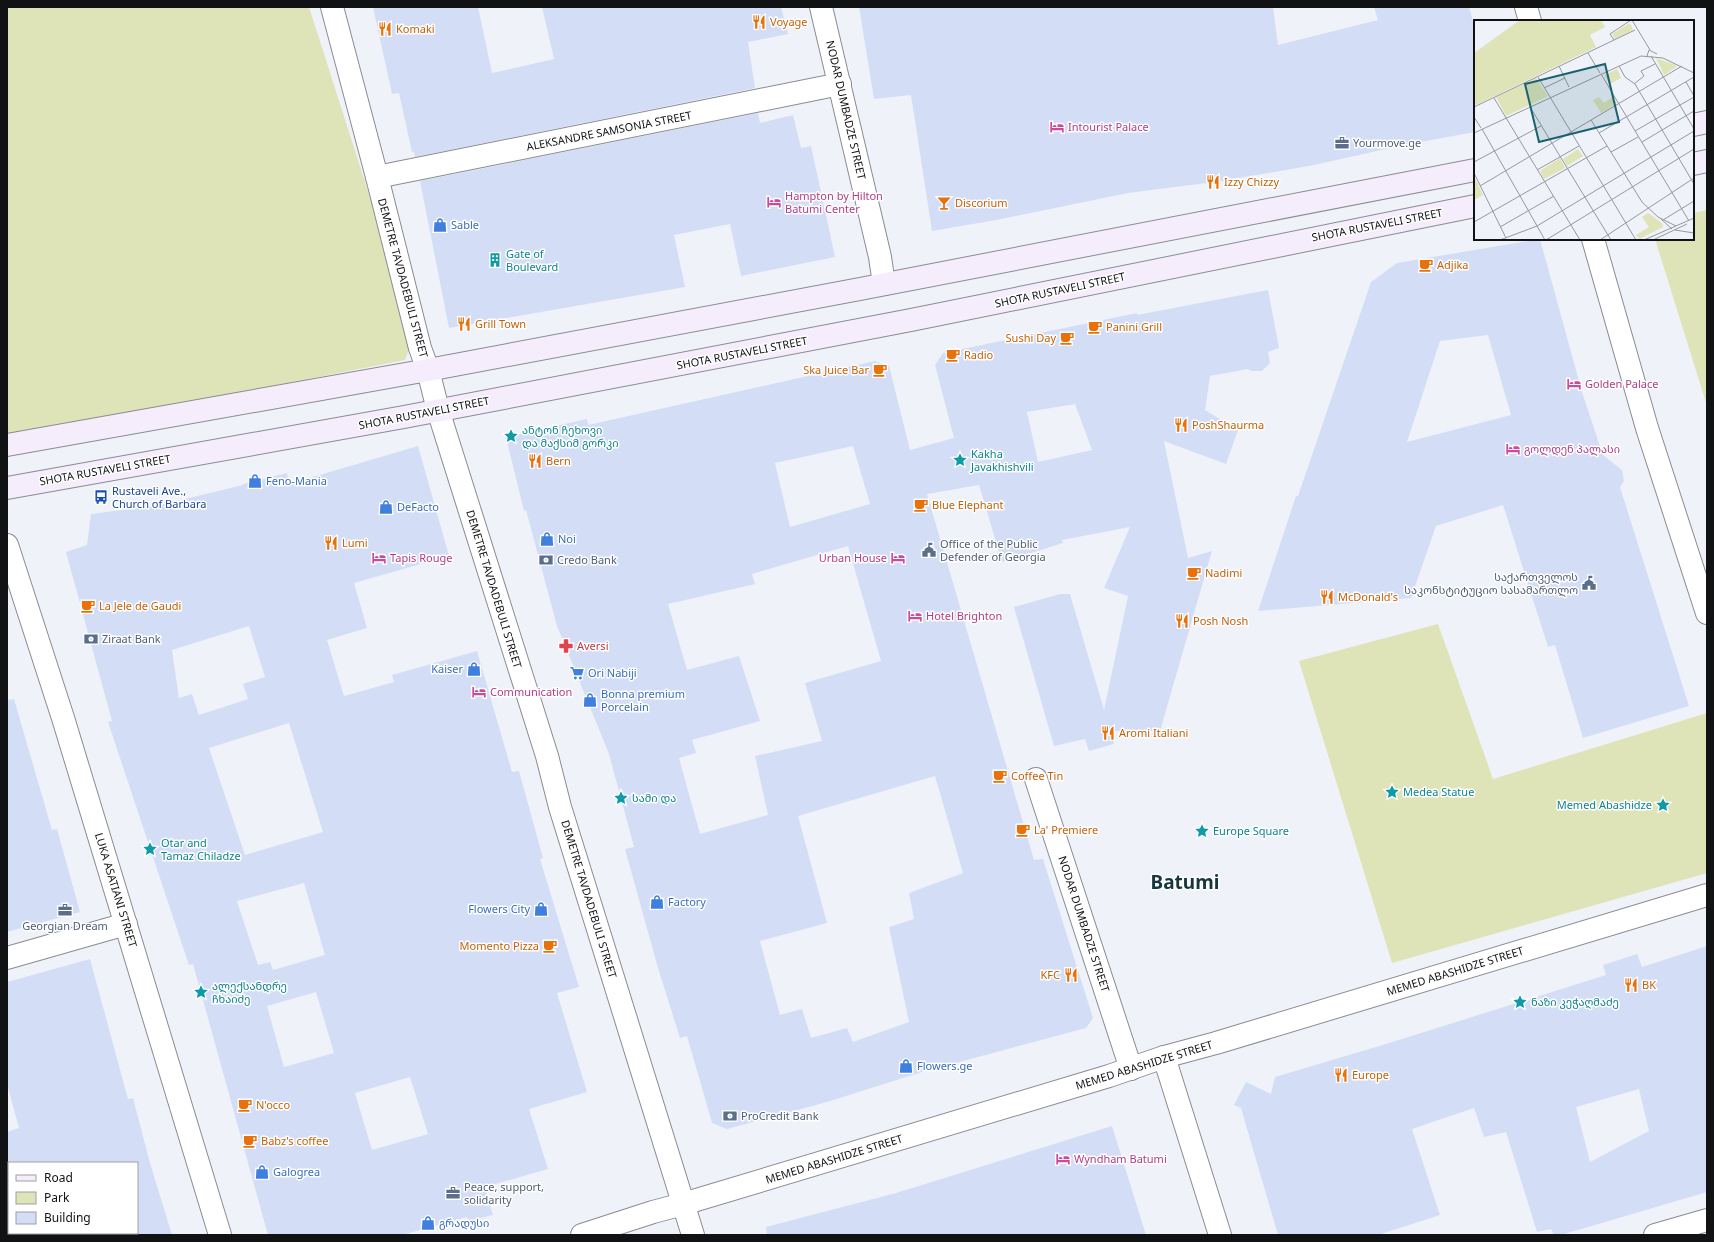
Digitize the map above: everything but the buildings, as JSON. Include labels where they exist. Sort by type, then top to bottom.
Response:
[{"type":"main road","points":[[1694,125],[1707,122]]},
{"type":"main road","points":[[1694,164],[1707,161]]},
{"type":"main road","points":[[7,445],[428,370],[1474,170]]},
{"type":"main road","name":"SHOTA RUSTAVELI STREET","points":[[7,488],[438,410],[904,322],[1474,206]]},
{"type":"street","name":"DEMETRE TAVDADEBULI STREET","points":[[332,7],[420,348],[428,370],[438,410],[547,756],[563,815],[693,1235]]},
{"type":"street","name":"NODAR DUMBADZE STREET","points":[[821,7],[880,257],[884,284]]},
{"type":"street","points":[[1526,7],[1530,20]]},
{"type":"street","name":"ALEKSANDRE SAMSONIA STREET","points":[[377,178],[840,84]]},
{"type":"street","points":[[1593,240],[1647,428],[1707,613]]},
{"type":"street","name":"LUKA ASATIANI STREET","points":[[7,545],[63,718],[220,1235]]},
{"type":"street","name":"NODAR DUMBADZE STREET","points":[[1036,779],[1131,1069]]},
{"type":"street","name":"MEMED ABASHIDZE STREET","points":[[582,1235],[653,1212],[684,1204],[1131,1069],[1164,1057],[1216,1043],[1707,895]]},
{"type":"street","points":[[7,958],[126,924]]},
{"type":"street","points":[[1164,1057],[1220,1235]]},
{"type":"street","points":[[1655,1235],[1707,1220]]},
{"type":"green space","points":[[7,7],[309,7],[414,335],[405,360],[7,438]]},
{"type":"green space","points":[[1707,210],[1707,406],[1655,240],[1694,240],[1694,213]]},
{"type":"green space","points":[[1438,624],[1493,779],[1707,713],[1707,873],[1392,963],[1299,661]]},
{"type":"place","name":"Voyage","points":[[759,22]]},
{"type":"place","name":"Komaki","points":[[385,29]]},
{"type":"place","name":"Intourist Palace","points":[[1057,127]]},
{"type":"place","name":"Yourmove.ge","points":[[1342,143]]},
{"type":"place","name":"Izzy Chizzy","points":[[1213,182]]},
{"type":"place","name":"Hampton by Hilton Batumi Center","points":[[774,202]]},
{"type":"place","name":"Discorium","points":[[944,203]]},
{"type":"place","name":"Sable","points":[[440,225]]},
{"type":"place","name":"Gate of Boulevard","points":[[495,260]]},
{"type":"place","name":"Adjika","points":[[1426,265]]},
{"type":"place","name":"Grill Town","points":[[464,324]]},
{"type":"place","name":"Panini Grill","points":[[1095,327]]},
{"type":"place","name":"Sushi Day","points":[[1067,338]]},
{"type":"place","name":"Radio","points":[[953,355]]},
{"type":"place","name":"Ska Juice Bar","points":[[880,370]]},
{"type":"place","name":"Golden Palace","points":[[1574,384]]},
{"type":"place","name":"PoshShaurma","points":[[1181,425]]},
{"type":"place","name":"ანტონ ჩეხოვი და მაქსიმ გორკი","points":[[511,436]]},
{"type":"place","name":"გოლდენ პალასი","points":[[1513,449]]},
{"type":"place","name":"Kakha Javakhishvili","points":[[960,460]]},
{"type":"place","name":"Bern","points":[[535,461]]},
{"type":"place","name":"Feno-Mania","points":[[255,481]]},
{"type":"place","name":"Rustaveli Ave., Church of Barbara","points":[[101,497]]},
{"type":"place","name":"Blue Elephant","points":[[921,505]]},
{"type":"place","name":"DeFacto","points":[[386,507]]},
{"type":"place","name":"Noi","points":[[547,539]]},
{"type":"place","name":"Lumi","points":[[331,543]]},
{"type":"place","name":"Office of the Public Defender of Georgia","points":[[929,550]]},
{"type":"place","name":"Tapis Rouge","points":[[379,558]]},
{"type":"place","name":"Urban House","points":[[898,558]]},
{"type":"place","name":"Credo Bank","points":[[546,560]]},
{"type":"place","name":"Nadimi","points":[[1194,573]]},
{"type":"place","name":"საქართველოს საკონსტიტუციო სასამართლო","points":[[1589,583]]},
{"type":"place","name":"McDonald's","points":[[1327,597]]},
{"type":"place","name":"La Jele de Gaudi","points":[[88,606]]},
{"type":"place","name":"Hotel Brighton","points":[[915,616]]},
{"type":"place","name":"Posh Nosh","points":[[1182,621]]},
{"type":"place","name":"Ziraat Bank","points":[[91,639]]},
{"type":"place","name":"Aversi","points":[[566,646]]},
{"type":"place","name":"Kaiser","points":[[474,669]]},
{"type":"place","name":"Ori Nabiji","points":[[577,673]]},
{"type":"place","name":"Communication","points":[[479,692]]},
{"type":"place","name":"Bonna premium Porcelain","points":[[590,700]]},
{"type":"place","name":"Aromi Italiani","points":[[1108,733]]},
{"type":"place","name":"Coffee Tin","points":[[1000,776]]},
{"type":"place","name":"Medea Statue","points":[[1392,792]]},
{"type":"place","name":"სამი და","points":[[621,798]]},
{"type":"place","name":"Memed Abashidze","points":[[1663,805]]},
{"type":"place","name":"La' Premiere","points":[[1023,830]]},
{"type":"place","name":"Europe Square","points":[[1202,831]]},
{"type":"place","name":"Otar and Tamaz Chiladze","points":[[150,849]]},
{"type":"place","name":"Factory","points":[[657,902]]},
{"type":"place","name":"Flowers City","points":[[541,909]]},
{"type":"place","name":"Georgian Dream","points":[[65,910]]},
{"type":"place","name":"Momento Pizza","points":[[550,946]]},
{"type":"place","name":"KFC","points":[[1071,975]]},
{"type":"place","name":"BK","points":[[1631,985]]},
{"type":"place","name":"ალექსანდრე ჩხაიძე","points":[[201,992]]},
{"type":"place","name":"ნაზი კეჭაღმაძე","points":[[1520,1002]]},
{"type":"place","name":"Flowers.ge","points":[[906,1066]]},
{"type":"place","name":"Europe","points":[[1341,1075]]},
{"type":"place","name":"N'occo","points":[[245,1105]]},
{"type":"place","name":"ProCredit Bank","points":[[730,1116]]},
{"type":"place","name":"Babz's coffee","points":[[250,1141]]},
{"type":"place","name":"Wyndham Batumi","points":[[1063,1159]]},
{"type":"place","name":"Galogrea","points":[[262,1172]]},
{"type":"place","name":"Peace, support, solidarity","points":[[453,1193]]},
{"type":"place","name":"გრადუსი","points":[[428,1223]]},
{"type":"district","name":"Batumi","points":[[1185,882]]}]
